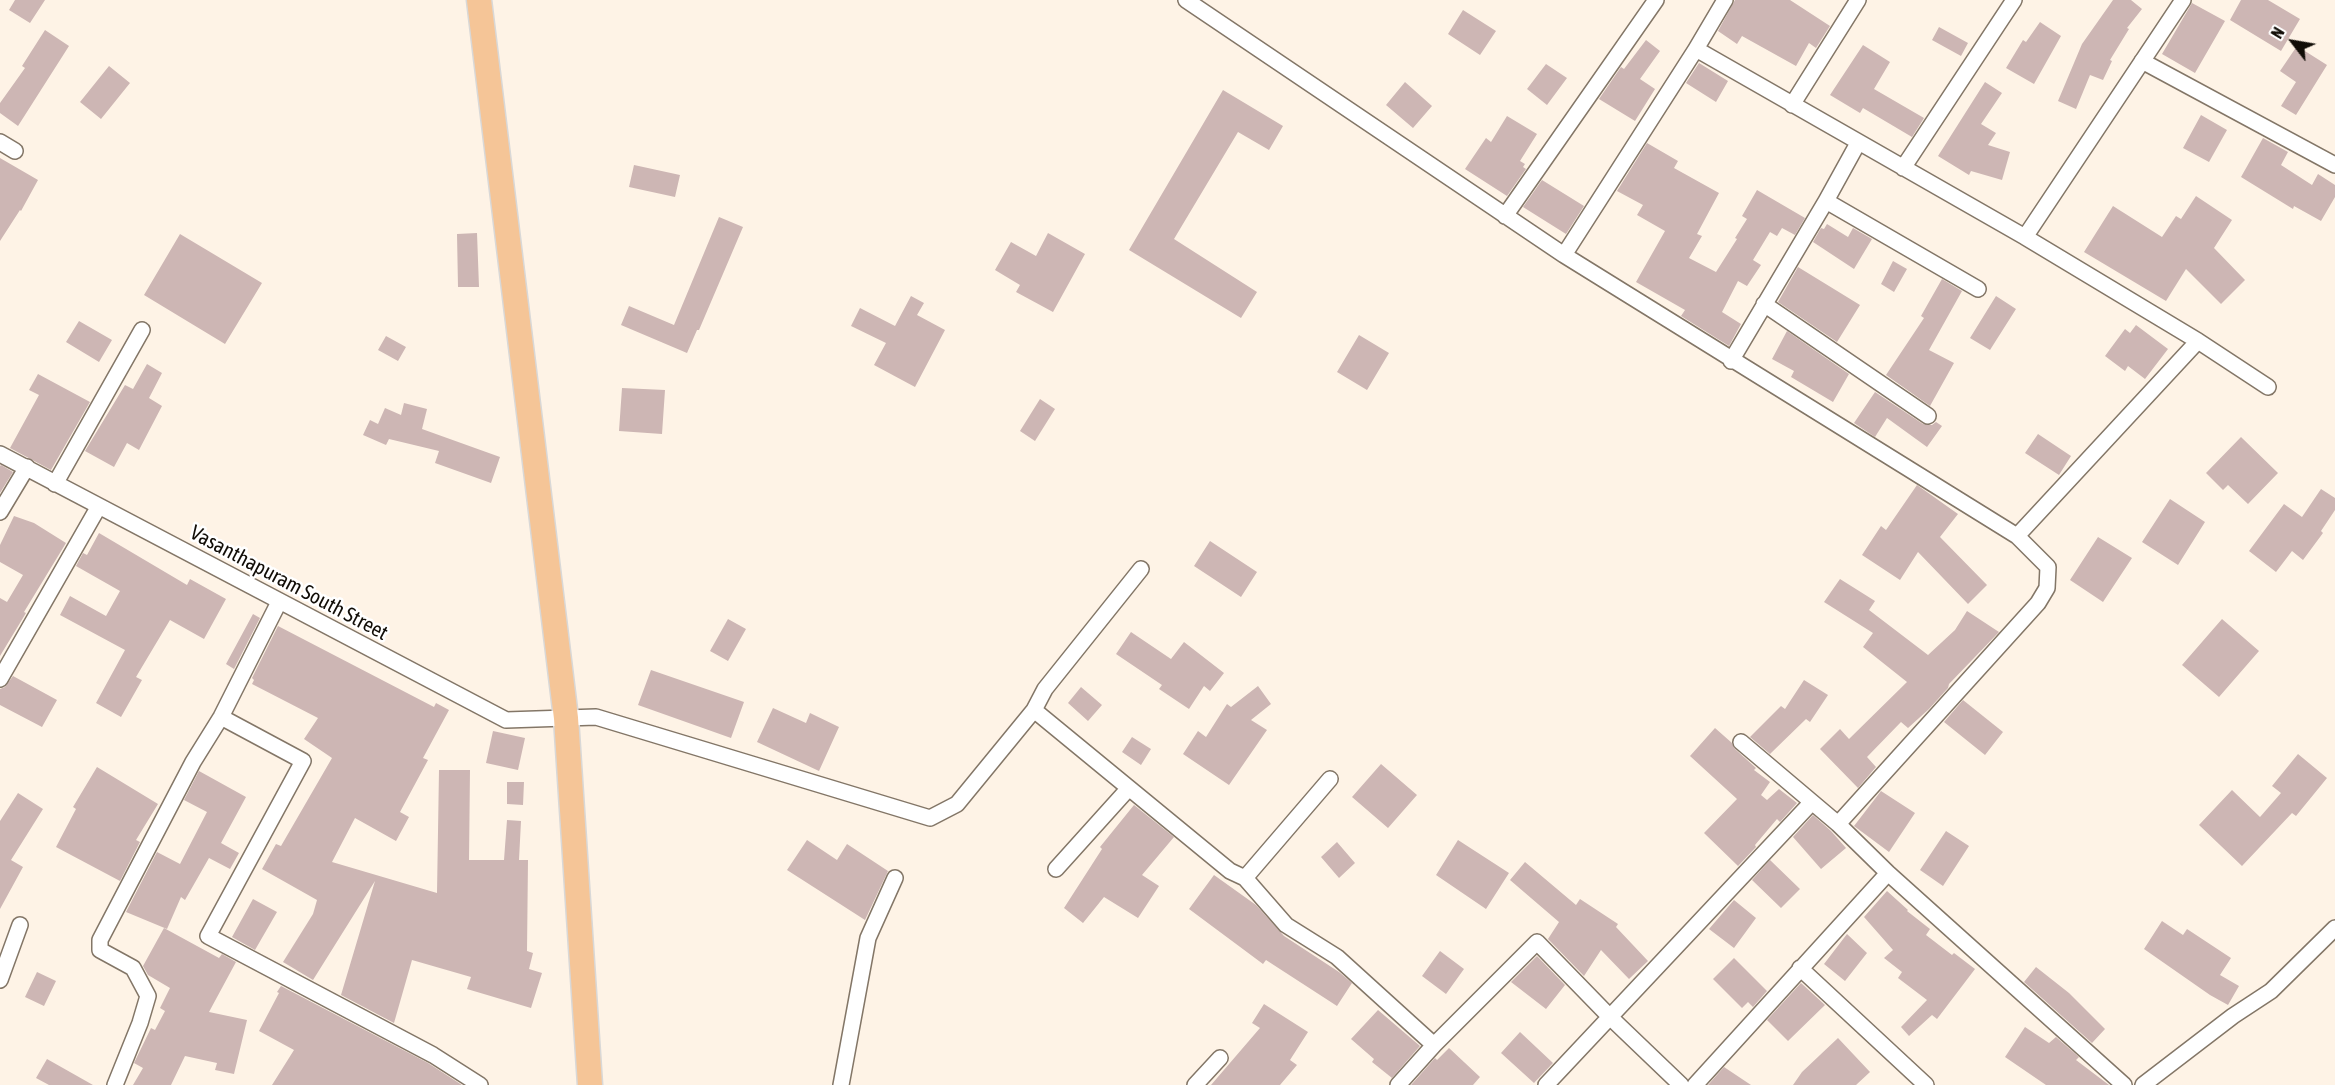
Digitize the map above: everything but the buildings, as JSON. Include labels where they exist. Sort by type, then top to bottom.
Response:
[{"type":"main road","points":[[479,0],[566,718],[590,1085]]},
{"type":"street","points":[[1186,0],[1564,255],[1731,361],[2017,536],[2048,567],[2047,588],[2038,603],[1838,824]]},
{"type":"street","points":[[1505,216],[1656,0]]},
{"type":"street","points":[[1564,255],[1725,0]]},
{"type":"street","points":[[1792,105],[1858,0]]},
{"type":"street","points":[[1904,168],[2014,0]]},
{"type":"street","points":[[2025,237],[2183,0]]},
{"type":"street","points":[[1696,49],[2025,237],[2268,387]]},
{"type":"street","points":[[2142,61],[2335,165]]},
{"type":"street","points":[[0,142],[15,151]]},
{"type":"street","points":[[1731,361],[1858,143]]},
{"type":"street","points":[[1826,201],[1978,289]]},
{"type":"street","points":[[1764,304],[1928,416]]},
{"type":"street","points":[[55,484],[142,330]]},
{"type":"street","points":[[2017,536],[2198,342]]},
{"type":"street","name":"Vasanthapuram South Street","points":[[0,454],[506,720],[596,717],[930,818],[957,804],[1034,710],[1045,689],[1141,569]]},
{"type":"street","points":[[0,512],[27,467]]},
{"type":"street","points":[[0,679],[99,506]]},
{"type":"street","points":[[115,1085],[140,1023],[148,996],[133,968],[100,950],[100,940],[188,772],[221,717],[279,602]]},
{"type":"street","points":[[1034,710],[1230,871],[1245,878],[1286,924],[1337,957],[1434,1045]]},
{"type":"street","points":[[221,717],[303,761],[208,936],[432,1055],[480,1085]]},
{"type":"street","points":[[1741,742],[1838,824],[1888,873],[2124,1085]]},
{"type":"street","points":[[1245,878],[1330,779]]},
{"type":"street","points":[[1056,869],[1129,788]]},
{"type":"street","points":[[1546,1085],[1812,802]]},
{"type":"street","points":[[1695,1085],[1888,873]]},
{"type":"street","points":[[841,1085],[868,938],[895,878]]},
{"type":"street","points":[[0,980],[20,925]]},
{"type":"street","points":[[2143,1085],[2233,1016],[2271,991],[2335,928]]},
{"type":"street","points":[[1398,1085],[1434,1045],[1537,942],[1681,1085]]},
{"type":"street","points":[[1800,968],[1926,1085]]},
{"type":"street","points":[[1195,1085],[1220,1058]]}]
